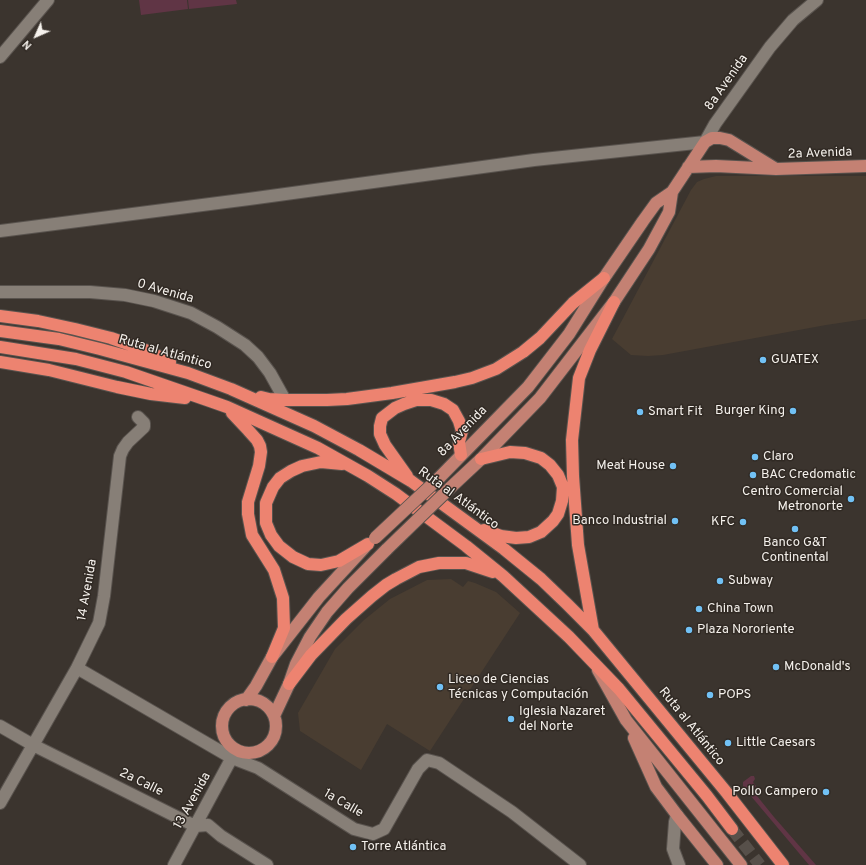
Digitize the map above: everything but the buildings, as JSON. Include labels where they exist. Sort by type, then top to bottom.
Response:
[{"type":"highway","points":[[231,389],[269,399],[327,400],[392,393],[472,378],[487,373],[523,352],[540,338],[573,303],[604,278]]},
{"type":"highway","points":[[593,630],[578,545],[572,440],[579,378],[590,350],[614,302]]},
{"type":"highway","points":[[0,316],[38,321],[110,338],[148,351],[188,372]]},
{"type":"highway","name":"Ruta al Atlántico","points":[[0,331],[59,339],[188,372],[231,389],[314,426],[359,450],[411,481],[504,549],[541,579],[568,604],[593,630],[718,782],[783,865]]},
{"type":"highway","points":[[0,347],[76,359],[126,372],[227,407],[318,448],[368,476],[396,494],[466,546],[503,576],[569,637],[619,689],[707,796],[732,829]]},
{"type":"highway","points":[[0,362],[48,370],[151,394],[207,400]]},
{"type":"highway","points":[[411,481],[385,445],[380,434],[382,418],[395,408],[416,400],[431,400],[444,404],[453,410],[460,421],[462,431],[459,442],[461,455]]},
{"type":"highway","points":[[227,407],[257,440],[261,452],[259,466],[248,502],[248,514],[252,535],[274,570],[283,598],[284,628],[272,657]]},
{"type":"highway","points":[[472,526],[501,536],[516,538],[529,537],[541,532],[553,522],[558,514],[562,501],[563,487],[558,475],[550,465],[541,458],[525,453],[510,452],[481,459]]},
{"type":"highway","points":[[348,465],[321,462],[302,466],[280,478],[273,487],[266,503],[266,523],[271,535],[279,546],[293,557],[308,564],[321,565],[339,561],[371,541]]},
{"type":"highway","points":[[289,684],[311,655],[346,619],[386,585],[409,572],[419,567],[439,563],[466,563],[503,576]]},
{"type":"main road","name":"2a Avenida","points":[[705,142],[712,138],[729,140],[776,169]]},
{"type":"main road","name":"8a Avenida","points":[[274,716],[289,684],[296,664],[310,637],[327,612],[348,588],[481,459],[540,398],[614,302],[649,249],[668,212],[672,192],[705,142]]},
{"type":"main road","name":"2a Avenida","points":[[688,167],[716,166],[776,169],[866,166]]},
{"type":"main road","name":"8a Avenida","points":[[246,700],[256,686],[272,657],[319,597],[371,541],[439,478],[528,388],[569,334],[604,278],[656,203],[672,192]]},
{"type":"main road","points":[[592,660],[626,720],[656,787],[717,865]]},
{"type":"main road","points":[[254,700],[263,703],[270,708],[274,716],[276,732],[273,740],[268,746],[253,753],[234,754],[222,730],[223,721],[230,707],[238,702],[254,700]]},
{"type":"main road","points":[[626,720],[741,865]]},
{"type":"street","points":[[0,57],[48,0]]},
{"type":"street","name":"8a Avenida","points":[[705,142],[715,124],[770,47],[793,20],[817,0]]},
{"type":"street","points":[[0,231],[534,160],[705,142]]},
{"type":"street","name":"0 Avenida","points":[[0,292],[90,292],[125,295],[154,301],[191,313],[217,327],[253,353],[270,373],[285,400]]},
{"type":"street","name":"14 Avenida","points":[[0,803],[77,668],[99,623],[104,596],[120,456],[128,442],[144,427],[144,423],[138,418]]},
{"type":"street","name":"1a Calle","points":[[77,668],[258,768],[354,830],[373,834],[384,830],[418,769],[427,760],[439,763],[512,812],[580,865]]},
{"type":"street","name":"2a Calle","points":[[0,726],[33,745],[195,826],[208,825],[221,836],[267,865]]},
{"type":"street","name":"13 Avenida","points":[[174,865],[234,754]]},
{"type":"street","points":[[677,815],[673,849],[679,865]]},
{"type":"shaded area","points":[[139,0],[187,0],[188,9],[141,15]]},
{"type":"shaded area","points":[[188,0],[236,0],[237,4],[189,9]]},
{"type":"shaded area","points":[[716,176],[866,176],[866,319],[663,355],[631,355],[612,339],[691,190],[697,182]]},
{"type":"shaded area","points":[[451,579],[463,587],[468,581],[496,592],[520,613],[430,751],[387,724],[361,770],[300,731],[298,713],[335,649],[364,620],[390,599],[427,580]]},
{"type":"shaded area","points":[[751,776],[754,776],[755,779],[753,782],[756,786],[753,791],[816,865],[809,865],[745,789],[743,782]]},
{"type":"tunnel","points":[[732,829],[760,865]]},
{"type":"place","name":"GUATEX","points":[[763,360]]},
{"type":"place","name":"Burger King","points":[[793,411]]},
{"type":"place","name":"Smart Fit","points":[[640,412]]},
{"type":"place","name":"Claro","points":[[755,457]]},
{"type":"place","name":"Meat House","points":[[673,466]]},
{"type":"place","name":"BAC Credomatic","points":[[753,475]]},
{"type":"place","name":"Centro Comercial Metronorte","points":[[851,499]]},
{"type":"place","name":"Banco Industrial","points":[[675,521]]},
{"type":"place","name":"KFC","points":[[743,522]]},
{"type":"place","name":"Banco G&T Continental","points":[[795,529]]},
{"type":"place","name":"Subway","points":[[720,581]]},
{"type":"place","name":"China Town","points":[[699,609]]},
{"type":"place","name":"Plaza Nororiente","points":[[689,630]]},
{"type":"place","name":"McDonald's","points":[[776,667]]},
{"type":"place","name":"Liceo de Ciencias Técnicas y Computación","points":[[440,687]]},
{"type":"place","name":"POPS","points":[[710,695]]},
{"type":"place","name":"Iglesia Nazaret del Norte","points":[[511,719]]},
{"type":"place","name":"Little Caesars","points":[[728,743]]},
{"type":"place","name":"Pollo Campero","points":[[826,792]]},
{"type":"place","name":"Torre Atlántica","points":[[353,847]]}]
